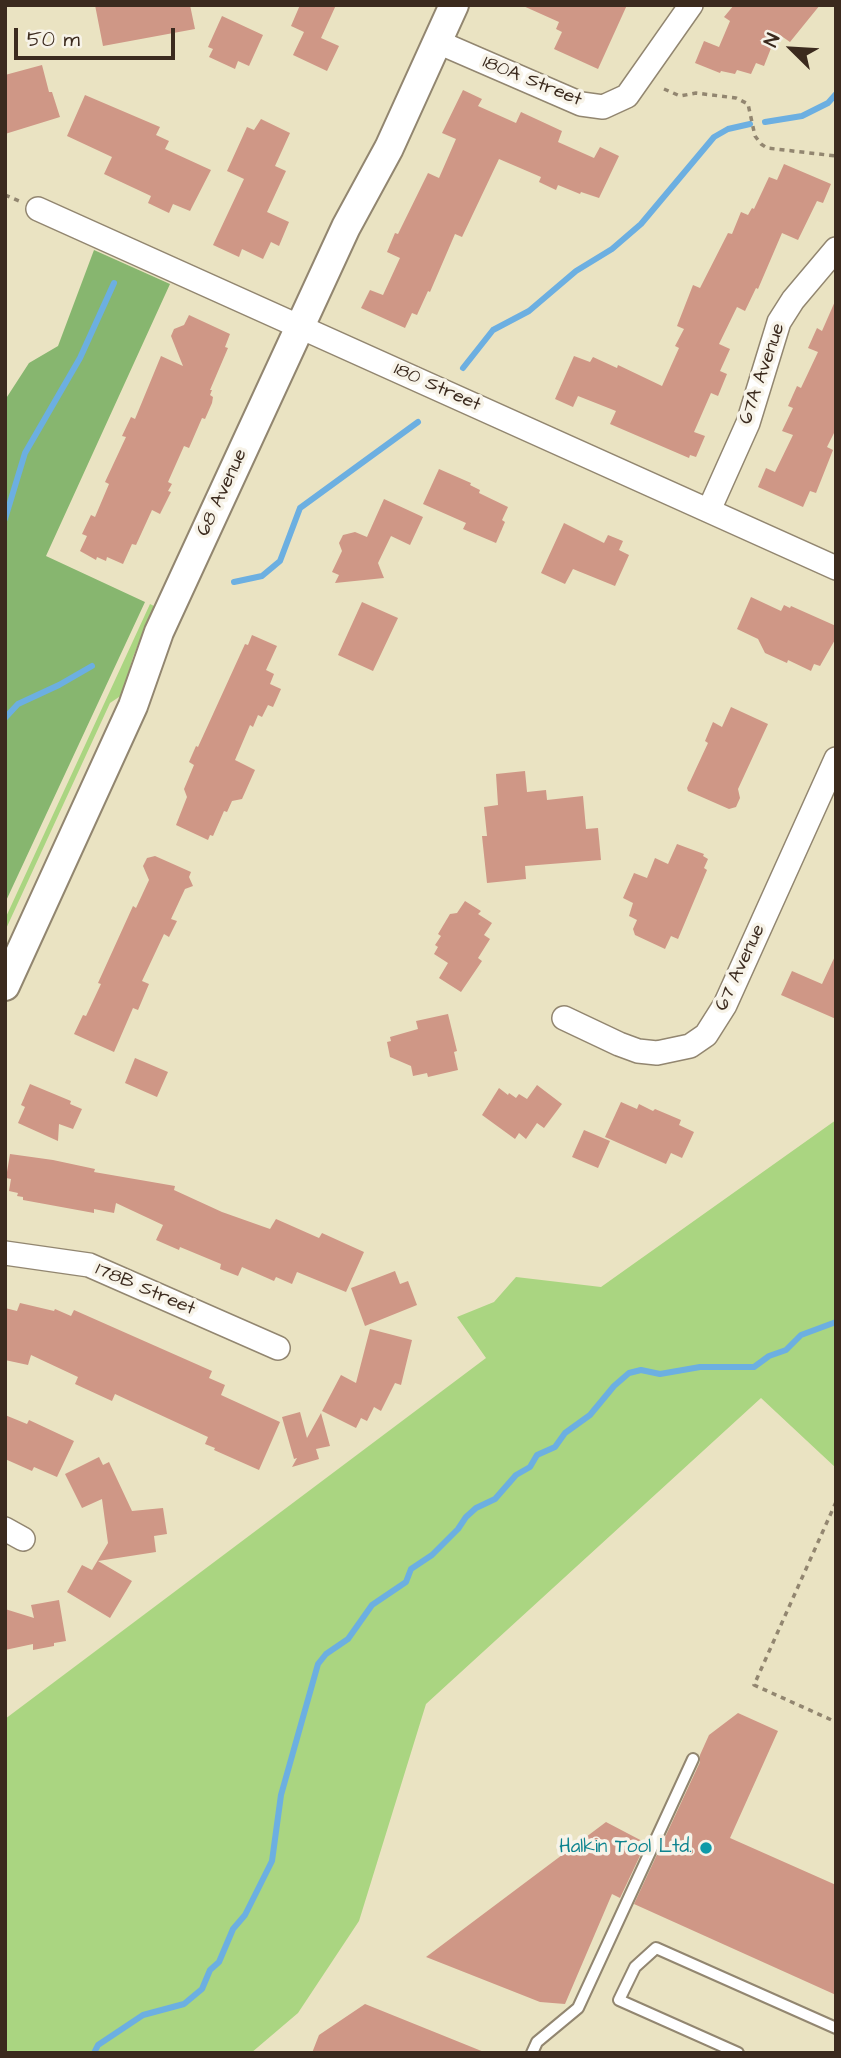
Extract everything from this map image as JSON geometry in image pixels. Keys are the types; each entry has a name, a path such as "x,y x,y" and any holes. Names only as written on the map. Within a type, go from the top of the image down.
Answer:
{"street":[{"name":"68 Avenue","path":"5,986 133,706 159,632 346,227 389,148 454,5"},
{"name":"180A Street","path":"438,42 581,104 603,107 627,96 691,5"},
{"name":"180 Street","path":"28,205 262,311 301,325 836,568"},
{"name":"67A Avenue","path":"709,510 748,423 779,322 793,300 836,249"},
{"name":"67 Avenue","path":"564,1018 638,1051 657,1053 690,1046 706,1035 725,1005 836,759"},
{"name":"178B Street","path":"5,1253 89,1265 278,1348"}],"lane":[{"path":"533,2053 537,2042 578,2008 693,1759"},
{"path":"738,2053 619,2000 635,1967 656,1948 836,2028"}],"path":[{"path":"664,89 680,96 696,93 736,98 748,104 755,136 767,148 836,156"},
{"path":"5,195 28,205"},
{"path":"836,1502 754,1685 836,1722"}],"green space":[{"path":"94,250 170,284 46,556 145,602 5,903 5,400 29,363 58,346"},
{"path":"150,604 154,606 133,657 122,695 110,703 5,931 5,919"},
{"path":"836,1120 836,1468 761,1398 426,1704 359,1921 298,2013 251,2053 5,2053 5,1719 486,1358 457,1317 494,1302 516,1277 601,1287"}],"building":[{"path":"95,5 190,5 195,29 103,46"},
{"path":"300,5 336,5 321,38 339,46 327,71 293,55 304,32 291,26"},
{"path":"521,5 627,5 598,69 554,49 562,32 556,29 559,22"},
{"path":"734,5 820,5 790,42 777,33 764,66 756,63 751,74 737,70 735,74 720,73 695,63 704,41 719,47 730,21 724,17"},
{"path":"222,16 263,35 249,66 238,61 235,69 209,57 213,49 208,47"},
{"path":"42,65 49,92 52,92 60,117 5,134 5,75"},
{"path":"463,90 482,99 478,106 516,123 521,112 562,131 558,142 594,158 600,147 619,156 599,198 558,185 556,190 539,182 541,177 499,159 462,237 455,234 430,292 428,291 417,315 412,313 405,328 361,308 370,290 383,295 400,258 387,252 395,233 398,234 428,173 439,178 456,139 442,133"},
{"path":"85,95 160,127 156,135 169,141 165,149 211,170 190,211 173,204 169,213 148,203 151,196 104,174 112,157 67,136"},
{"path":"261,119 290,133 275,166 286,171 267,212 289,222 279,246 271,242 263,259 242,249 239,257 213,245 244,179 227,171 247,127 254,130"},
{"path":"784,164 831,184 823,203 817,201 798,240 782,233 758,289 756,288 745,311 737,307 719,344 730,349 720,371 727,374 718,396 711,393 694,432 705,436 696,457 690,455 689,458 610,424 616,411 578,396 573,407 555,399 574,356 590,362 593,357 617,368 618,365 662,386 679,348 675,346 684,329 677,326 693,285 700,288 728,233 732,234 741,212 748,215 752,208 754,209 769,177 777,180"},
{"path":"836,299 836,429 827,447 833,450 816,493 810,491 803,507 758,487 766,468 775,472 793,435 782,431 793,408 788,406 797,386 801,388 818,352 808,348 817,328 822,331"},
{"path":"189,315 230,334 225,347 228,348 210,390 212,403 189,448 184,446 168,482 172,484 168,491 171,492 160,514 152,510 136,545 132,544 123,564 107,557 106,561 97,557 96,560 80,551 87,536 82,534 91,515 95,517 109,484 105,482 126,437 122,436 131,417 135,419 161,356 183,366 171,336 174,329 184,325"},
{"path":"439,469 471,483 470,485 480,490 479,493 508,507 496,543 463,529 466,523 423,504"},
{"path":"384,499 423,517 410,545 391,536 378,563 384,578 335,583 339,575 332,572 342,551 339,543 343,535 355,532 367,537"},
{"path":"564,523 604,543 608,535 623,541 619,550 629,555 615,586 573,569 565,584 541,573"},
{"path":"751,597 781,611 784,605 790,608 791,606 836,626 836,638 820,666 814,664 811,671 788,660 787,663 765,653 758,639 737,629"},
{"path":"362,602 398,618 373,671 338,655"},
{"path":"252,635 277,646 266,670 274,674 270,684 281,689 273,707 268,705 262,717 258,715 253,727 250,725 235,760 255,770 242,799 232,801 227,812 224,811 213,836 210,835 208,840 176,825 187,797 184,789 194,765 189,762 245,644 248,645"},
{"path":"731,707 768,724 738,789 740,798 736,807 729,809 688,791 687,788 708,743 705,741 713,722 722,727"},
{"path":"525,771 527,792 546,790 547,800 583,796 586,829 598,828 601,860 525,866 526,879 487,883 482,836 487,836 484,807 498,805 496,774"},
{"path":"677,844 704,854 708,859 704,868 707,870 678,939 671,936 665,949 635,935 633,929 637,920 629,916 633,903 623,898 634,873 647,878 655,858 668,864"},
{"path":"155,856 191,872 189,877 193,886 185,889 171,919 177,921 169,937 164,934 142,981 149,984 138,1010 133,1008 114,1052 74,1034 101,984 98,983 133,906 136,908 149,880 143,866 147,858"},
{"path":"465,901 481,911 478,914 492,923 484,935 490,939 478,958 482,961 461,992 439,978 448,963 434,954 438,947 435,945 441,936 438,934 450,914 457,913"},
{"path":"836,954 836,1019 781,995 792,971 822,984"},
{"path":"448,1014 457,1051 454,1052 458,1070 428,1077 427,1073 413,1076 411,1066 390,1057 387,1042 391,1041 390,1037 418,1029 416,1021"},
{"path":"135,1058 168,1072 157,1097 125,1083"},
{"path":"30,1084 71,1101 70,1104 82,1109 73,1129 59,1124 58,1141 18,1123 25,1107 21,1105"},
{"path":"537,1085 562,1104 544,1128 537,1123 526,1139 519,1133 515,1139 482,1115 499,1088 508,1095 509,1093 516,1098 519,1094 527,1099"},
{"path":"621,1102 637,1109 639,1104 681,1120 679,1125 694,1132 682,1158 671,1153 666,1164 605,1137"},
{"path":"584,1130 610,1141 598,1168 572,1157"},
{"path":"10,1154 53,1160 95,1169 94,1172 175,1186 174,1190 222,1212 270,1229 276,1219 319,1238 322,1233 364,1252 346,1292 297,1272 292,1284 276,1277 274,1281 242,1267 238,1276 220,1269 221,1264 156,1240 163,1225 116,1203 114,1213 94,1209 94,1213 23,1200 23,1197 17,1196 18,1193 9,1191 11,1179 6,1178"},
{"path":"395,1271 400,1284 408,1281 417,1305 365,1326 351,1288"},
{"path":"20,1303 54,1311 55,1309 71,1316 74,1310 212,1371 209,1378 225,1385 221,1395 280,1422 259,1470 214,1450 215,1448 205,1444 208,1437 115,1394 112,1401 75,1384 78,1377 31,1355 28,1365 5,1360 5,1308 17,1311"},
{"path":"370,1329 412,1340 401,1385 395,1383 381,1411 374,1407 367,1421 361,1418 356,1428 322,1411 341,1375 356,1383"},
{"path":"300,1412 307,1438 321,1413 330,1446 316,1449 319,1459 292,1467 297,1458 294,1459 282,1417"},
{"path":"5,1415 27,1424 29,1420 74,1441 57,1477 34,1467 32,1471 5,1459"},
{"path":"99,1457 103,1465 109,1462 132,1511 163,1508 167,1534 154,1536 156,1552 98,1561 132,1581 110,1618 67,1592 82,1565 92,1570 108,1543 102,1499 82,1508 65,1474"},
{"path":"59,1600 66,1641 33,1650 33,1644 5,1650 5,1609 34,1618 31,1605"},
{"name":"Halkin Tool Ltd.","path":"738,1713 778,1731 730,1838 836,1885 836,1995 634,1904 700,1762 700,1755 709,1735"},
{"path":"606,1822 646,1843 620,1898 612,1894 565,2004 540,2002 426,1957"},
{"path":"365,2004 484,2053 312,2053 319,2035"}],"waterway":[{"path":"765,122 802,116 828,103 836,94"},
{"path":"463,368 493,330 529,311 576,271 612,249 641,224 714,137 728,129 750,124"},
{"path":"5,519 25,453 80,358 114,283"},
{"path":"234,582 262,576 280,561 300,508 418,422"},
{"path":"5,718 18,704 92,666"},
{"path":"94,2053 98,2045 143,2015 184,2004 202,1989 210,1970 219,1962 233,1929 245,1915 272,1861 281,1795 318,1664 326,1654 348,1639 372,1605 406,1582 411,1569 432,1555 466,1517 476,1508 495,1499 516,1475 530,1467 537,1455 555,1447 565,1433 590,1415 614,1386 629,1373 641,1370 660,1374 700,1367 754,1367 769,1356 786,1350 801,1335 836,1322"}],"place":[{"name":"Halkin Tool Ltd.","path":"706,1848"}]}
